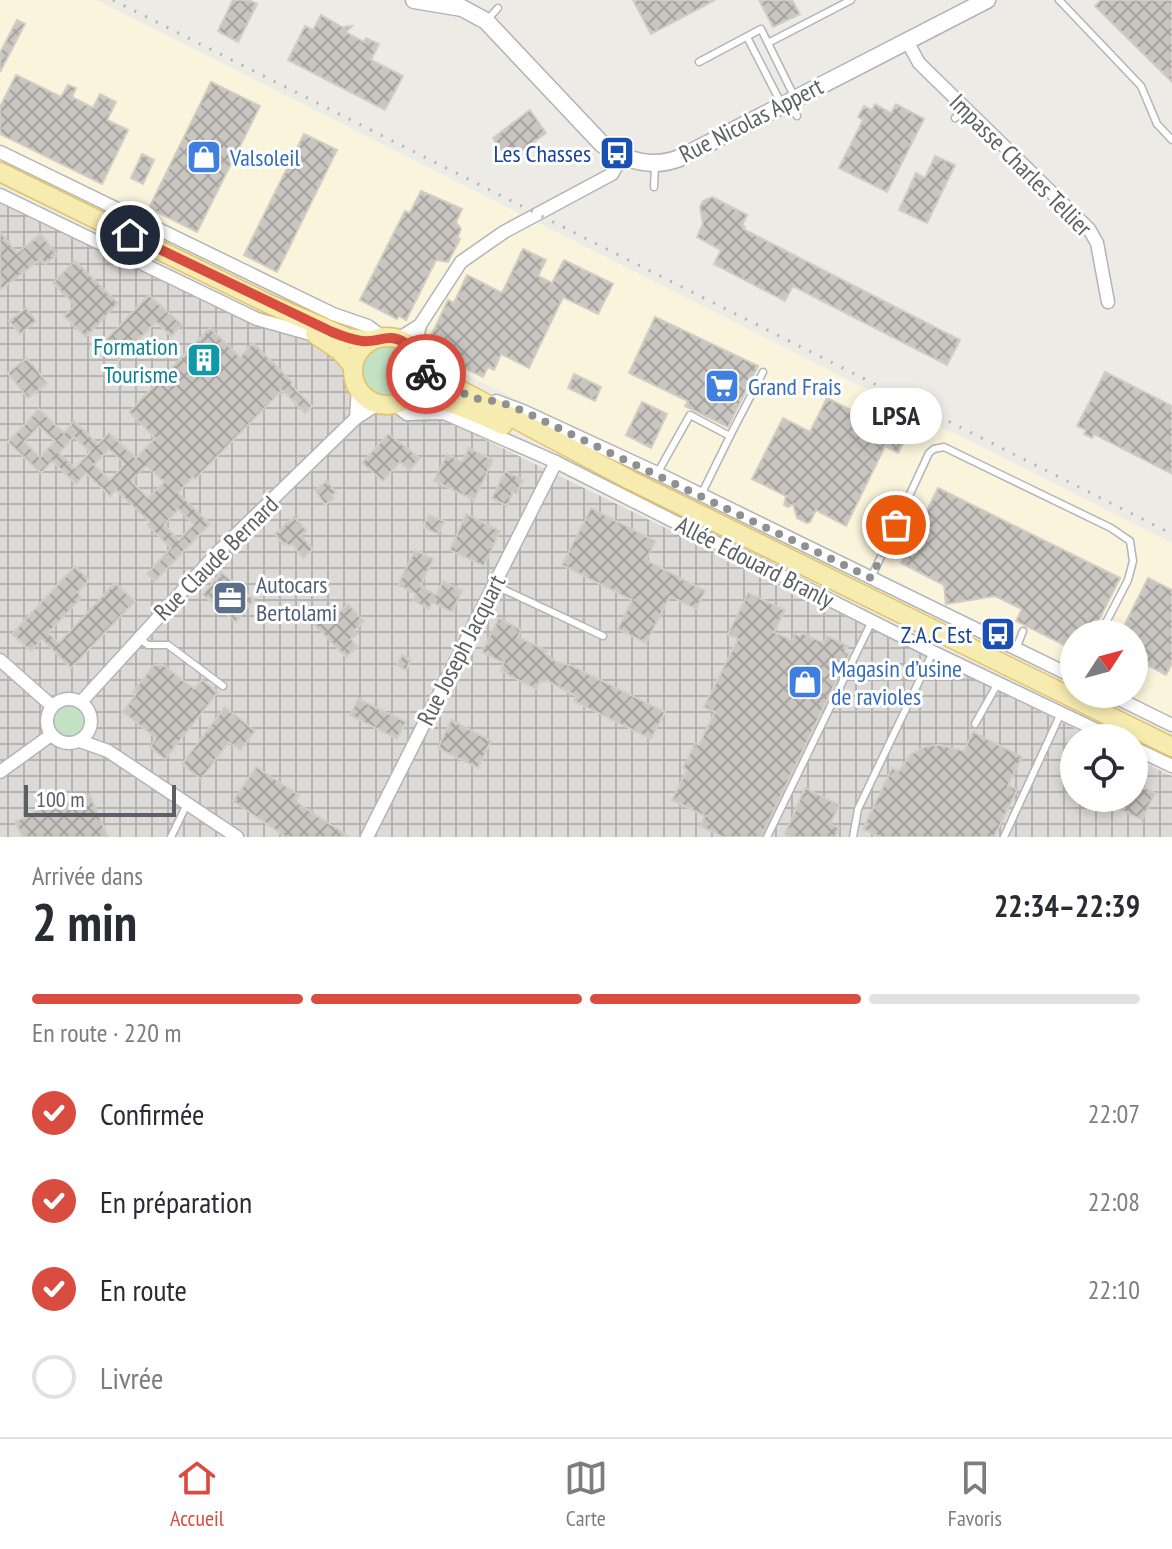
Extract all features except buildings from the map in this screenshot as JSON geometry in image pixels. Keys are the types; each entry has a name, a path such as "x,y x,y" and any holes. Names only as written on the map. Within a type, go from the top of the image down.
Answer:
{"main road":[{"path":"0,172 269,304 348,338 384,339 414,351 421,369 420,379 394,402"},
{"path":"269,304 340,351 353,366 358,388 370,401 394,402 429,396 516,413 630,480"},
{"path":"353,366 359,352 384,339"},
{"path":"421,369 468,403 1172,747"}],"street":[{"path":"414,351 420,325 461,262 504,232 612,174 621,158 602,144 486,21 462,8 425,0"},
{"name":"Rue Nicolas Appert","path":"621,158 655,162 682,157 791,105 987,0"},
{"name":"Impasse Charles Tellier","path":"907,41 919,63 961,114 1089,229 1097,243 1108,302"},
{"path":"0,152 333,314 368,326 384,339 420,325"},
{"path":"0,195 257,319 312,332"},
{"path":"356,418 358,388"},
{"name":"Rue Claude Bernard","path":"81,702 137,637 218,552 356,418 394,402"},
{"name":"Allée Edouard Branly","path":"394,402 407,414 444,413 556,462 933,652 1084,724"},
{"path":"516,413 657,473 1060,670"},
{"name":"Rue Joseph Jacquart","path":"367,837 556,462"},
{"path":"0,660 52,706"},
{"path":"80,741 90,728 91,716 81,702 65,699 52,706 46,720 51,735 68,744 80,741 108,751 237,837"},
{"path":"1137,708 1172,725"},
{"path":"90,728 108,751"},
{"path":"0,772 51,735"},
{"path":"1148,755 1172,766"}],"lane":[{"path":"768,43 851,0"},
{"path":"1059,0 1141,86 1157,124 1172,140"},
{"path":"486,21 498,8"},
{"path":"699,62 761,29 791,105"},
{"path":"747,37 791,105"},
{"path":"654,187 655,162"},
{"path":"701,495 763,372"},
{"path":"657,473 690,415 730,436"},
{"path":"871,578 929,453 944,447 1111,528 1130,541 1133,561 1128,580 1107,620"},
{"path":"494,585 603,636"},
{"path":"767,837 872,621"},
{"path":"1016,649 1023,631"},
{"path":"137,637 148,645 168,645 223,686"},
{"path":"853,837 858,809 933,652"},
{"path":"975,724 998,683"},
{"path":"1004,837 1061,713"},
{"path":"171,837 187,804"}],"shaded area":[{"path":"0,0 97,0 1172,543 1172,721 1145,708 1148,708 1148,620 1060,620 1060,666 426,355 423,350 424,331 406,325 393,328 382,326 330,308 0,148"},
{"path":"0,200 254,325 311,339 339,358 347,385 356,398 374,410 410,416 433,414 1065,724 1060,724 1060,812 1148,812 1148,765 1172,776 1172,837 0,837"}],"green space":[{"path":"387,345 405,353 413,371 405,389 387,397 369,389 361,371 369,353"},
{"path":"68,706 79,711 84,722 79,733 68,738 57,733 52,722 57,711"}],"railway":[{"path":"113,0 1172,534"}],"way so far":[{"path":"426,374 473,398 500,402 523,411 871,578 896,525"}],"place":[{"name":"Les Chasses","path":"617,153"},
{"name":"Valsoleil","path":"204,157"},
{"name":"Formation Tourisme","path":"204,360"},
{"name":"Grand Frais","path":"722,386"},
{"name":"LPSA","path":"896,525"},
{"name":"Autocars Bertolami","path":"230,598"},
{"name":"Z.A.C Est","path":"998,634"},
{"name":"Magasin d’usine de ravioles","path":"805,682"}],"route":[{"path":"130,235 332,332 360,341 383,337 398,339 414,351 426,374"}]}
